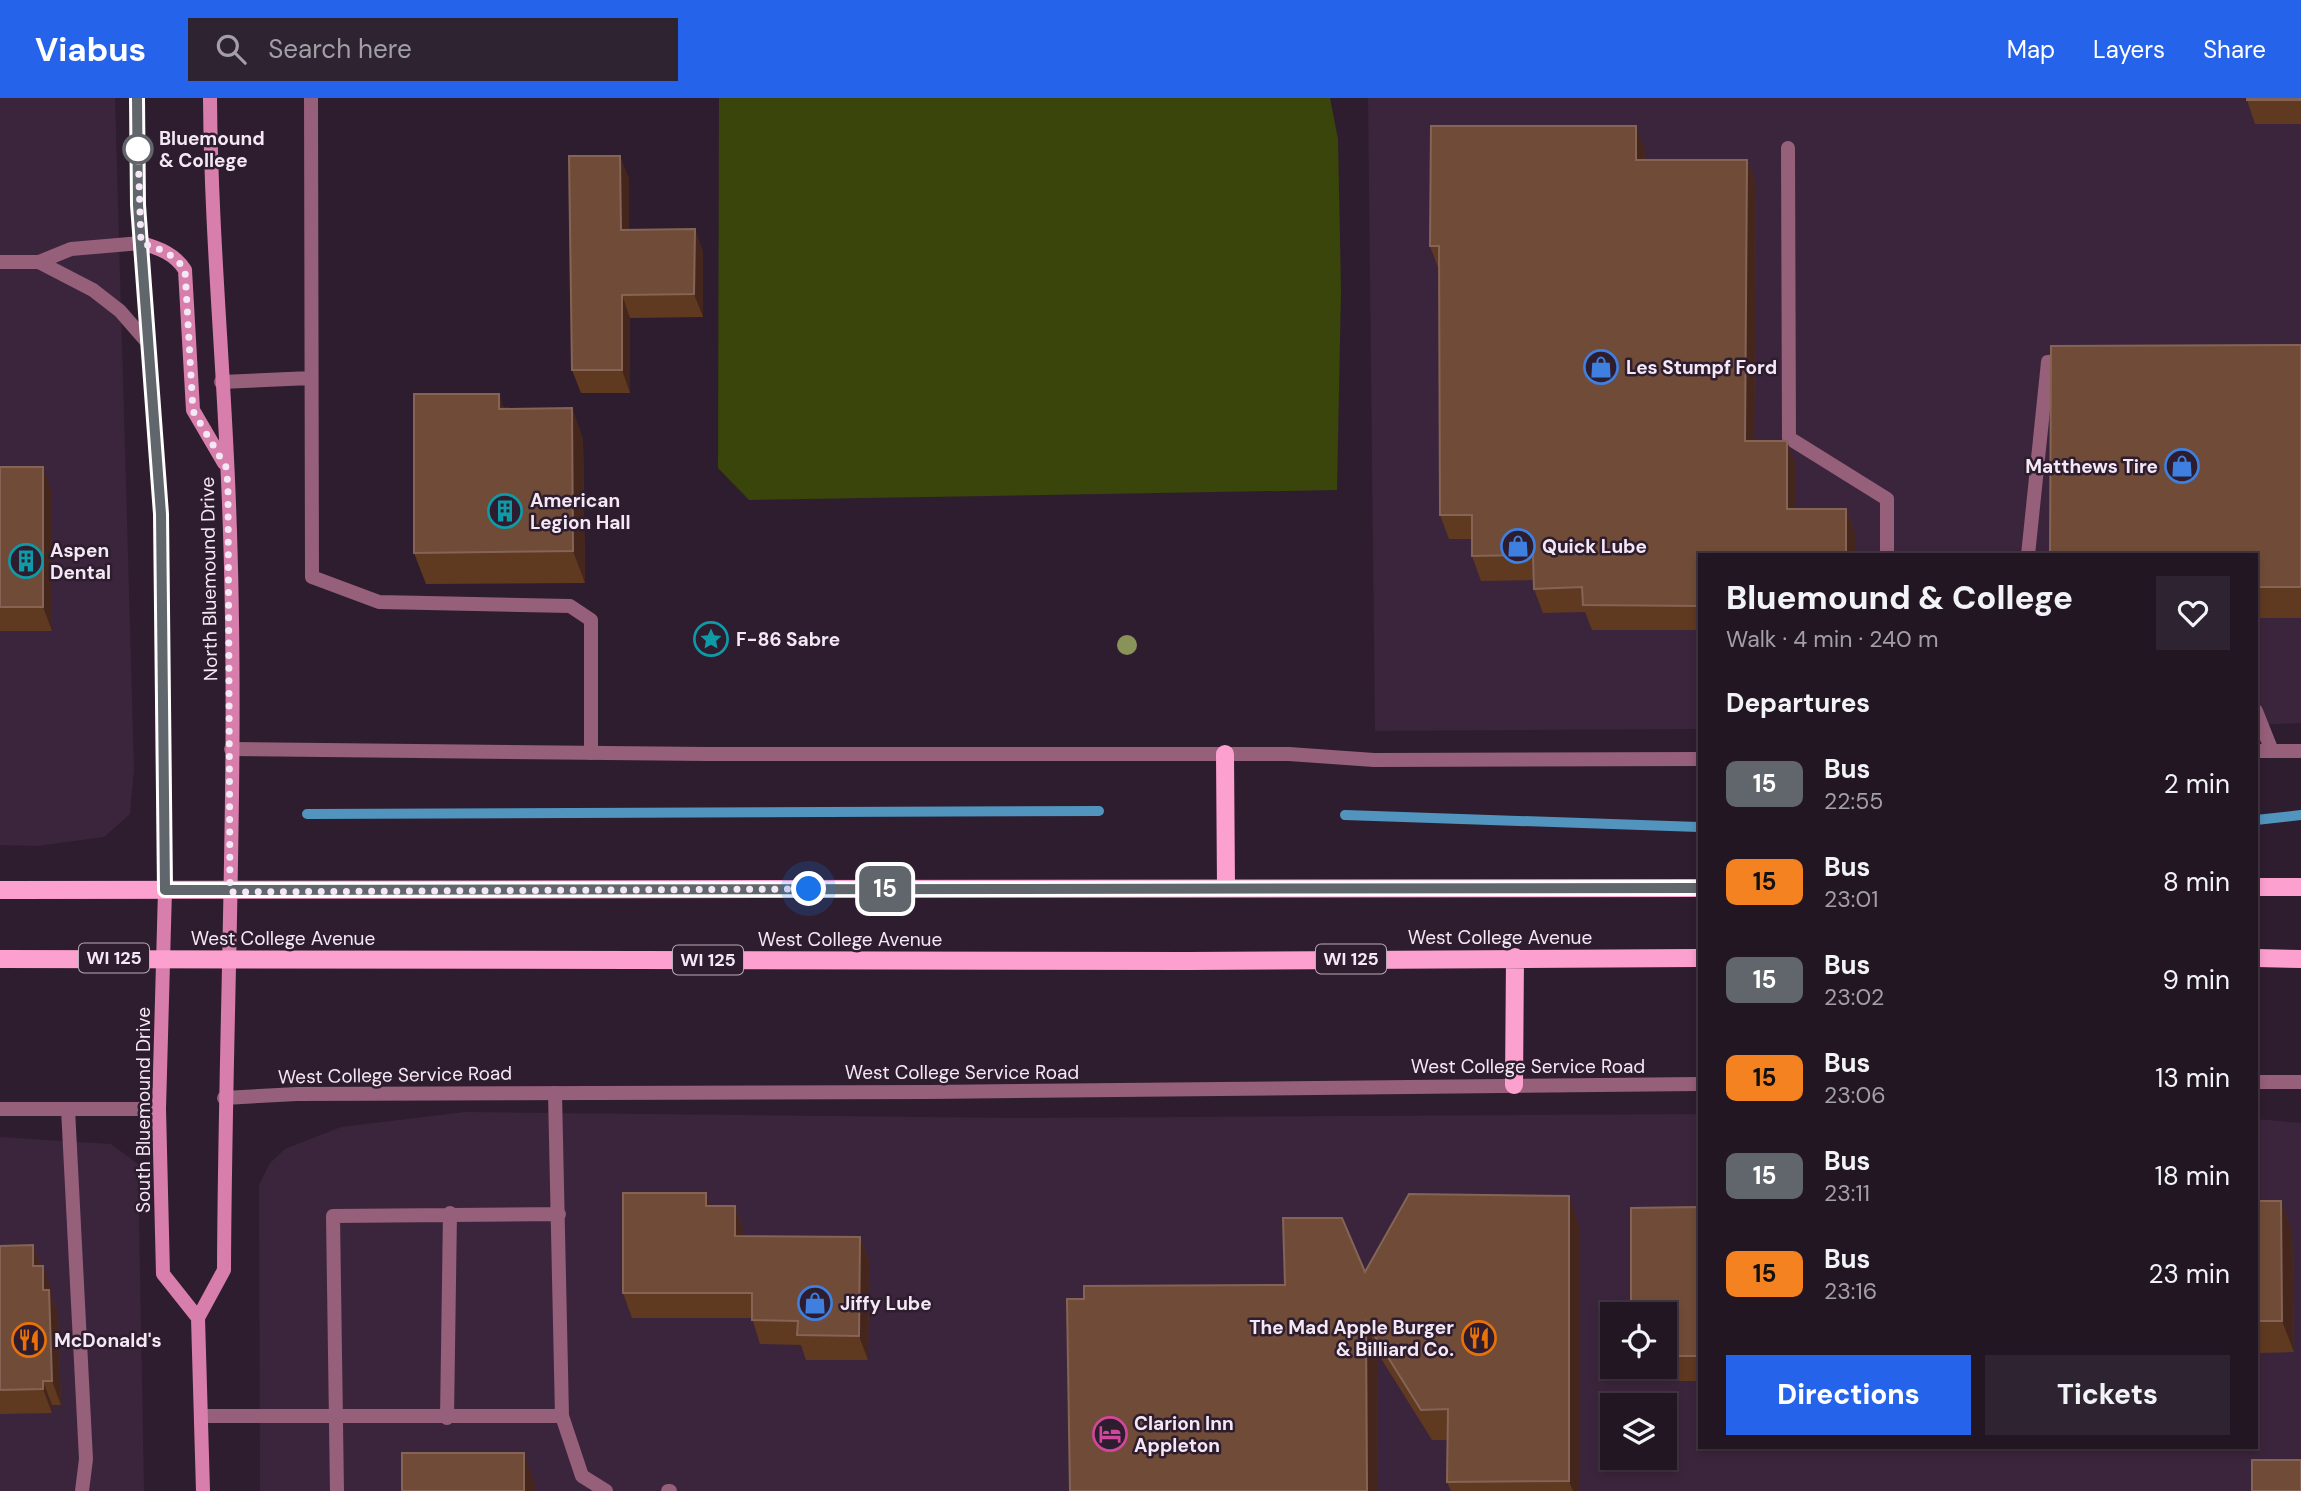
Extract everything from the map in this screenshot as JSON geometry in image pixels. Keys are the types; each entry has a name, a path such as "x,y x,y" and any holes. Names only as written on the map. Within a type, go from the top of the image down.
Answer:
{"main road":[{"path":"137,98 141,243 161,514 165,890"},
{"name":"North Bluemound Drive","path":"210,98 211,204 226,467 231,748 230,892"},
{"path":"141,243 166,252 178,260 185,270 193,411 226,467"},
{"path":"1225,754 1226,887"},
{"path":"0,890 230,892 1226,887 1698,888"},
{"path":"2258,887 2301,887"},
{"name":"South Bluemound Drive","path":"165,890 159,1109 163,1274 198,1318"},
{"path":"202,1491 198,1318 224,1270 224,1098 230,892"},
{"path":"1514,1085 1516,957"},
{"name":"West College Avenue","path":"0,959 1188,961 1698,958"},
{"path":"2258,958 2301,959"}],"street":[{"path":"311,98 312,577 379,602 570,606 591,620 591,754"},
{"path":"1788,148 1789,438 1887,499 1887,553"},
{"path":"0,262 39,262 71,250 141,243"},
{"path":"39,262 93,290 120,311 147,342"},
{"path":"2028,553 2048,362 2081,358"},
{"path":"221,382 311,378"},
{"path":"2258,716 2272,751"},
{"path":"231,748 591,754 1225,754 1374,760 1698,759"},
{"path":"2258,751 2301,751"},
{"path":"2258,1082 2301,1082"},
{"name":"West College Service Road","path":"224,1098 297,1094 1698,1084"},
{"path":"555,1093 562,1416 582,1476 607,1491"},
{"path":"0,1109 159,1109"},
{"path":"68,1110 86,1459 82,1491"},
{"path":"447,1418 450,1213"},
{"path":"337,1491 333,1216 559,1214"},
{"path":"201,1416 562,1416"}],"shaded area":[{"path":"0,98 115,98 134,768 130,814 104,837 37,846 0,845"},
{"path":"1368,98 2301,98 2301,723 2258,725 2258,553 1698,553 1698,729 1375,731"},
{"path":"465,1112 1014,1118 1698,1114 1698,1449 2258,1449 2258,1119 2301,1123 2301,1491 260,1491 259,1185 270,1163 285,1149 341,1127"},
{"path":"0,1137 111,1144 138,1164 144,1491 0,1491"}],"green space":[{"path":"719,98 1330,98 1338,139 1341,290 1337,490 749,500 718,468"}],"building":[{"path":"2301,98 2301,100 2247,100"},
{"name":"Les Stumpf Ford","path":"1431,126 1636,126 1636,160 1747,160 1745,441 1787,441 1787,509 1846,509 1846,553 1698,553 1698,606 1583,605 1582,587 1534,589 1533,555 1472,556 1472,515 1440,515 1439,246 1430,246"},
{"path":"569,156 620,156 621,230 695,229 694,294 622,295 622,370 572,370"},
{"name":"Matthews Tire","path":"2301,345 2301,587 2258,587 2258,553 2050,553 2051,346"},
{"name":"American Legion Hall","path":"414,394 499,394 499,409 572,408 573,551 414,553"},
{"name":"Aspen Dental","path":"0,467 43,467 43,607 0,607"},
{"path":"623,1193 706,1193 706,1206 735,1206 735,1236 860,1237 859,1336 797,1335 798,1321 752,1320 752,1293 623,1293"},
{"path":"1409,1194 1569,1196 1569,1481 1447,1482 1448,1409 1421,1410 1366,1322 1367,1491 1070,1491 1067,1299 1084,1299 1084,1286 1285,1285 1283,1218 1342,1218 1365,1272"},
{"path":"2258,1201 2281,1201 2282,1321 2258,1321"},
{"path":"1698,1207 1698,1356 1677,1356 1677,1302 1631,1302 1631,1208"},
{"name":"McDonald's","path":"33,1245 33,1266 43,1266 43,1290 49,1290 52,1381 43,1381 43,1389 0,1390 0,1246"},
{"path":"402,1453 524,1453 524,1491 402,1491"},
{"path":"2252,1460 2301,1460 2301,1491 2252,1491"}],"waterway":[{"path":"307,814 1099,811"},
{"path":"1345,815 1698,827"},
{"path":"2258,820 2301,815"}],"bus line":[{"name":"15","path":"137,98 138,205 161,514 165,890 1698,888"}],"place":[{"name":"Bluemound & College","path":"138,149"},
{"name":"Les Stumpf Ford","path":"1601,367"},
{"name":"Matthews Tire","path":"2182,466"},
{"name":"American Legion Hall","path":"505,511"},
{"name":"Quick Lube","path":"1518,546"},
{"name":"Aspen Dental","path":"26,561"},
{"name":"F-86 Sabre","path":"711,639"},
{"name":"Jiffy Lube","path":"815,1303"},
{"name":"The Mad Apple Burger & Billiard Co.","path":"1479,1338"},
{"name":"McDonald's","path":"29,1340"},
{"name":"Clarion Inn Appleton","path":"1110,1434"}],"route":[{"path":"138,149 141,243 166,252 178,260 185,270 193,411 226,467 229,503 230,892 809,889"}]}
